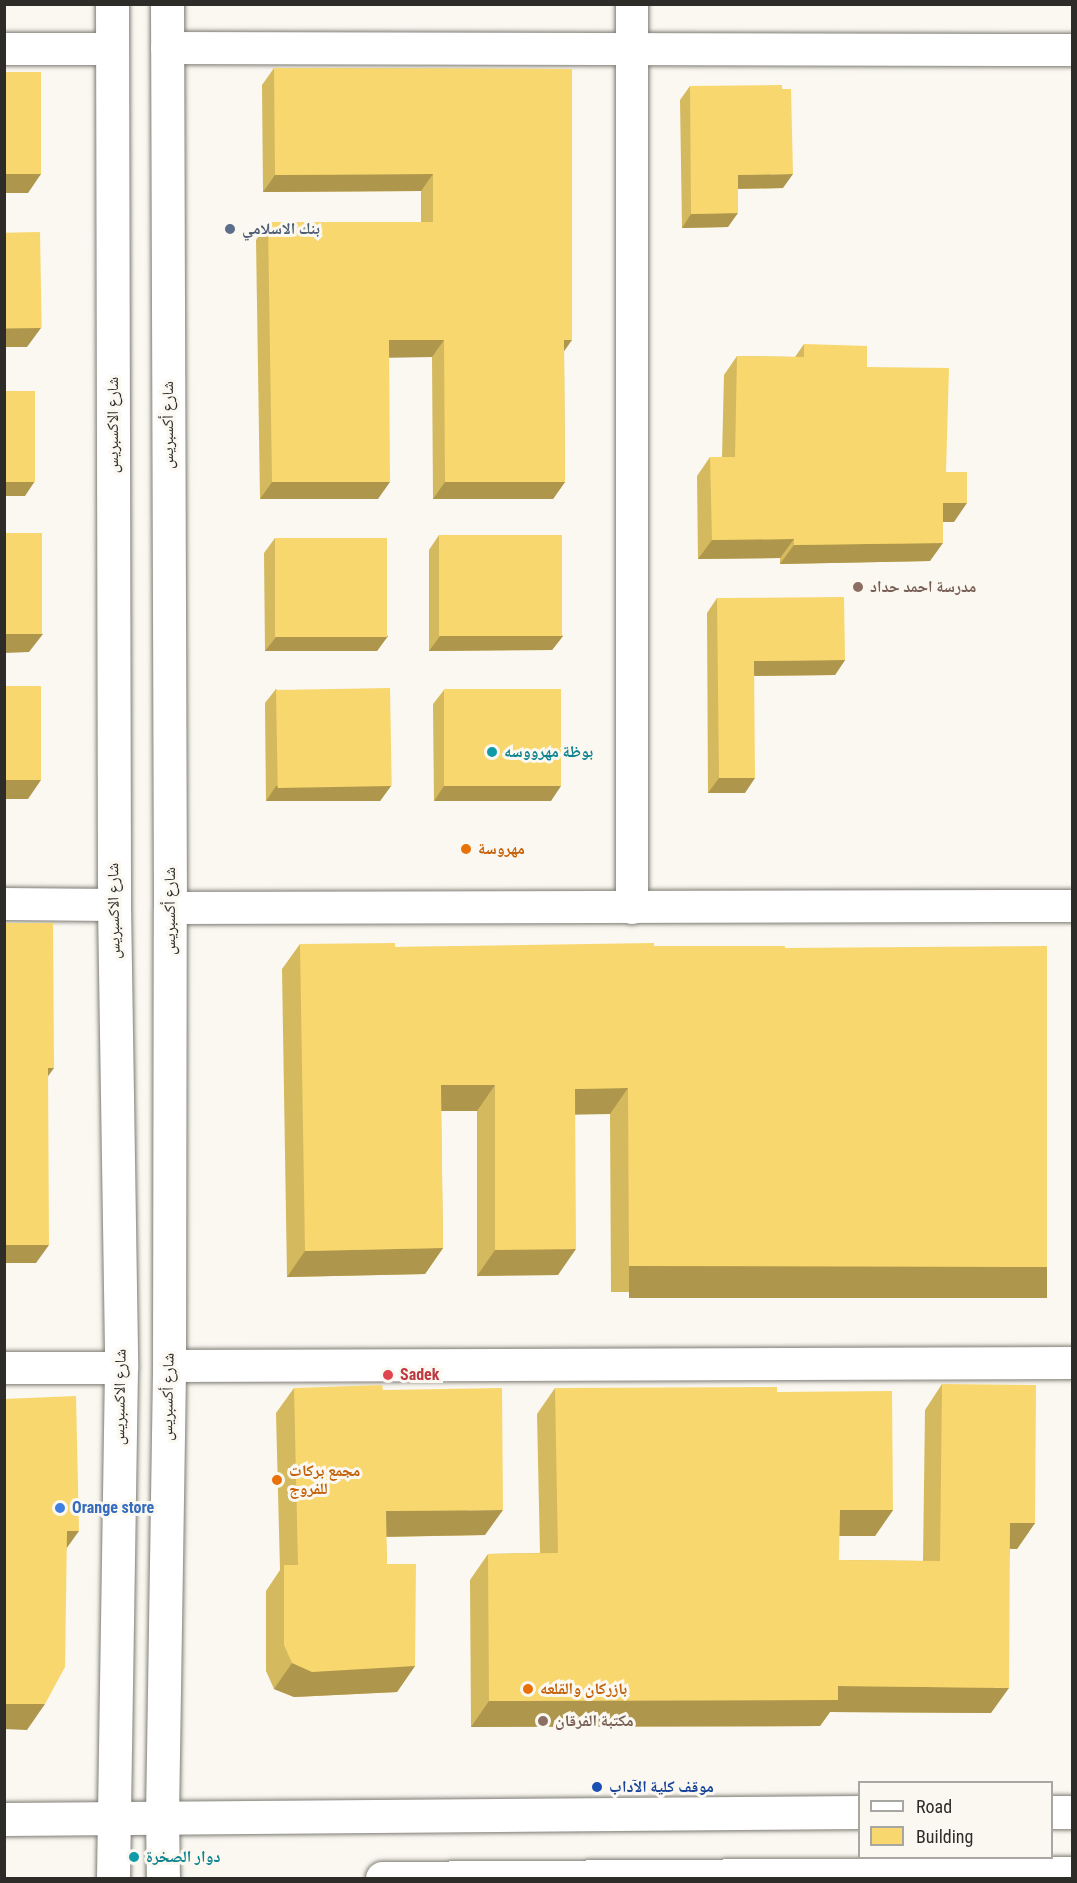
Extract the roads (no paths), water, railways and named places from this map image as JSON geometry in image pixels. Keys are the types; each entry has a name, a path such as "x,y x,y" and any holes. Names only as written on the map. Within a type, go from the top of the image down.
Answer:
{"street":[{"name":"شارع الاكسبريس","path":"112,4 114,905 121,1368 113,1878"},
{"name":"شارع أكسبريس","path":"163,1878 169,1366 170,908 167,4"},
{"path":"632,4 632,908"},
{"path":"167,48 1072,50"},
{"path":"4,49 112,49"},
{"path":"4,904 114,905"},
{"path":"170,908 1072,906"},
{"path":"169,1366 1072,1363"},
{"path":"4,1368 121,1368"},
{"path":"4,1819 858,1812"},
{"path":"1053,1812 1072,1812"},
{"path":"382,1878 1072,1873"}],"place":[{"name":"بنك الاسلامي","path":"230,229"},
{"name":"مدرسة احمد حداد","path":"858,587"},
{"name":"بوظة مهرووسه","path":"492,752"},
{"name":"مهروسة","path":"466,849"},
{"name":"Sadek","path":"388,1375"},
{"name":"مجمع بركات للفروج","path":"277,1480"},
{"name":"Orange store","path":"60,1508"},
{"name":"بازركان والقلعه","path":"528,1689"},
{"name":"مكتبة الفرقان","path":"543,1721"},
{"name":"موقف كلية الآداب","path":"597,1787"},
{"name":"دوار الصخرة","path":"134,1857"}]}
